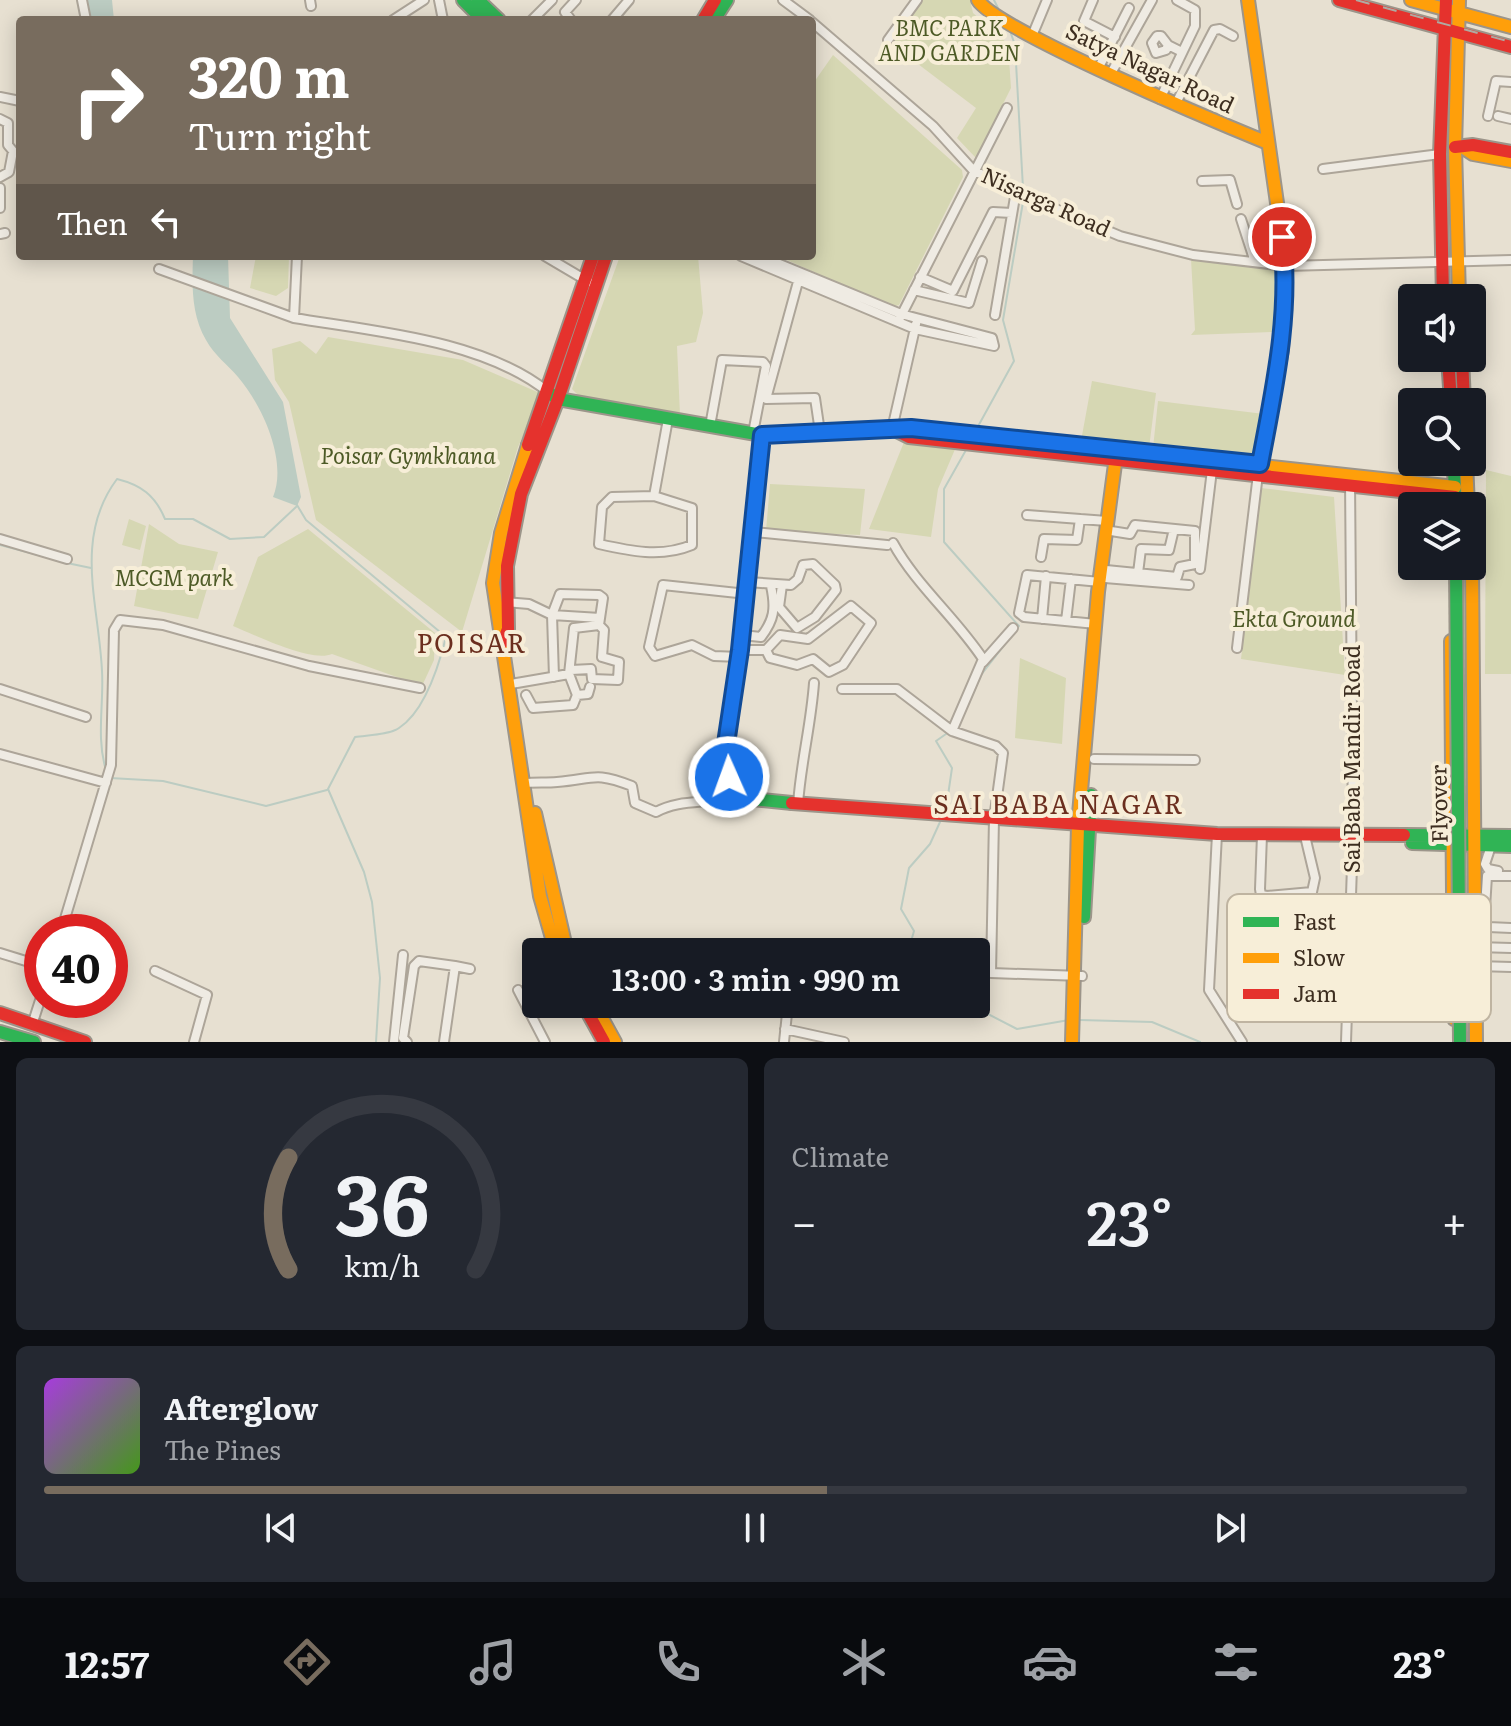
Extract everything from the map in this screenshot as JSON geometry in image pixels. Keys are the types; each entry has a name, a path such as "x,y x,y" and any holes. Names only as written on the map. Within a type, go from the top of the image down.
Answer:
{"main road":[{"path":"463,0 479,16"},
{"path":"478,0 495,16"},
{"name":"Satya Nagar Road","path":"978,0 979,4 1032,36 1104,72 1160,99 1268,143"},
{"name":"Satya Nagar Road","path":"1248,0 1286,266 1282,350 1259,469"},
{"path":"1339,0 1511,47"},
{"path":"1411,0 1445,6 1458,15 1511,27"},
{"path":"1458,284 1459,0"},
{"path":"1442,284 1440,154 1445,6"},
{"path":"1443,47 1458,49"},
{"path":"1460,148 1473,145 1511,152"},
{"path":"1460,148 1473,154 1511,161"},
{"path":"591,283 593,260"},
{"path":"552,938 540,896 524,797 526,788 511,684 494,607 522,455 553,396 591,283 604,260"},
{"path":"553,396 757,434 892,429 1259,469 1422,492"},
{"path":"757,434 754,532 724,757 733,797 1262,839 1358,837 1370,841 1451,841 1511,846"},
{"path":"1119,455 1212,470 1259,469"},
{"path":"1072,1042 1076,1020 1083,826 1096,624 1101,569 1119,455"},
{"path":"502,561 508,629 503,642"},
{"path":"1083,826 1094,759 1101,569"},
{"path":"1453,580 1453,894"},
{"name":"Flyover","path":"1453,580 1456,894"},
{"name":"Flyover","path":"1465,580 1467,894"},
{"path":"1473,580 1482,843 1480,894"},
{"path":"526,788 532,796 546,873 563,938"},
{"path":"1482,843 1511,836"},
{"path":"0,1013 85,1042"},
{"path":"591,1018 604,1042"},
{"path":"602,1018 615,1042"},
{"path":"1076,1020 1079,1042"},
{"path":"1456,1022 1457,1042"},
{"name":"Flyover","path":"1457,1022 1457,1042"},
{"name":"Flyover","path":"1468,1022 1468,1042"},
{"path":"1476,1022 1476,1042"},
{"path":"0,1032 34,1042"}],"street":[{"path":"399,16 424,0"},
{"path":"536,16 552,0"},
{"path":"568,16 565,12 576,0"},
{"path":"615,16 629,0"},
{"name":"Nisarga Road","path":"783,0 804,16"},
{"path":"888,40 917,0"},
{"path":"1032,36 1047,0"},
{"path":"1093,0 1084,21 1115,37"},
{"path":"1104,72 1152,0"},
{"path":"1160,99 1197,17 1195,10 1177,0"},
{"path":"1104,72 1115,37 1129,8"},
{"name":"Nisarga Road","path":"816,25 933,126 973,170 1120,236 1193,255 1286,266 1511,260"},
{"path":"1136,28 1154,38 1161,36 1168,45 1182,52"},
{"path":"1175,105 1214,30 1220,29 1233,36"},
{"path":"1154,38 1152,48 1156,53 1168,45"},
{"path":"1488,116 1496,81 1511,82"},
{"path":"900,318 1007,108"},
{"path":"1498,116 1511,119"},
{"path":"0,119 9,125 8,145 13,151 9,172 0,177"},
{"path":"1323,169 1440,154"},
{"path":"1202,181 1230,180 1237,204"},
{"path":"0,188 0,208"},
{"path":"995,315 1016,191"},
{"path":"920,277 953,291 993,212 1012,213"},
{"path":"1241,219 1255,262"},
{"path":"294,318 297,260"},
{"path":"552,260 591,283"},
{"path":"763,260 799,278 900,318 915,329 994,346 992,338 918,318 900,318"},
{"path":"914,290 969,303 982,261"},
{"path":"159,269 294,318 471,352 536,383 553,396"},
{"path":"799,278 766,399 815,398 820,432"},
{"path":"892,429 918,318"},
{"path":"710,426 722,360 763,362 766,366 757,434"},
{"path":"654,496 668,419"},
{"path":"1237,648 1259,469"},
{"path":"1200,569 1212,470"},
{"name":"Sai Baba Mandir Road","path":"1350,481 1358,837 1355,894"},
{"path":"654,496 692,508 692,545 679,551 647,554 599,544 602,507 612,497 654,496"},
{"path":"1027,515 1080,519 1130,534 1135,525 1198,533 1195,564 1180,567 1177,577 1101,569 1071,579 1030,574 1023,578 1019,613 1042,619 1096,624"},
{"path":"1041,557 1044,539 1077,540 1080,519"},
{"path":"1138,573 1141,549 1169,550 1174,529"},
{"path":"754,532 890,544 903,563 919,576 983,662"},
{"path":"0,539 67,559"},
{"path":"771,586 774,608 770,629 761,637 714,656 692,645 655,656 649,647 663,585 748,588 782,585 795,583 803,565 813,564 835,585 836,590 815,617 797,628 779,607 782,585"},
{"path":"1101,569 1189,585"},
{"path":"1042,619 1046,576"},
{"path":"1066,621 1071,579"},
{"path":"511,684 554,677 591,669 592,679 618,680 619,662 602,657 604,630 600,621 603,598 599,595 560,594 552,615 554,677"},
{"path":"506,602 529,604 552,615 600,621"},
{"path":"741,647 763,650 770,658 797,665 809,658 829,672 837,670 871,623 851,606 808,639 780,635 763,650"},
{"path":"66,914 111,765 114,630 120,620 163,625 309,666 420,688"},
{"path":"526,695 530,707 573,705 577,695 570,672 574,628 600,621"},
{"path":"952,731 961,705 983,662 1013,628"},
{"path":"798,804 802,751 810,737 814,683"},
{"path":"577,695 590,693 590,687"},
{"path":"0,689 86,717"},
{"path":"842,689 897,689 952,731 1001,748 994,819 991,973 1078,977"},
{"path":"549,697 549,708"},
{"path":"0,767 2,755 106,783"},
{"path":"1094,759 1195,760"},
{"path":"526,788 586,775 607,776 632,786 635,803 656,812 670,804 713,802 733,797"},
{"path":"1217,834 1209,990 1227,1018"},
{"path":"1261,894 1262,839"},
{"path":"1295,894 1312,892 1315,878 1306,840"},
{"path":"1482,843 1488,869 1511,874"},
{"path":"1486,894 1487,876 1511,874"},
{"path":"1491,927 1511,928"},
{"path":"1491,947 1511,948"},
{"path":"0,953 24,960"},
{"path":"394,1042 403,955"},
{"path":"407,1042 403,1038 414,966 419,961 470,969"},
{"path":"444,1042 455,966"},
{"path":"1491,966 1511,967"},
{"path":"155,971 207,995 194,1042"},
{"path":"518,990 545,1042"},
{"path":"33,1022 34,1018"},
{"path":"784,1042 786,1018"},
{"path":"1229,1022 1242,1042"},
{"name":"Sai Baba Mandir Road","path":"1346,1042 1347,1022"},
{"path":"785,1029 841,1042"}],"green space":[{"name":"BMC PARK AND GARDEN","path":"920,0 970,0 973,13 1008,44 1011,88 976,158 957,138 976,108 889,42"},
{"path":"833,55 962,170 963,177 899,305 892,307 787,260 816,260 816,79"},
{"path":"1191,259 1272,267 1281,279 1272,332 1191,335 1195,330"},
{"path":"255,260 289,260 288,288 276,296 250,288"},
{"path":"619,260 698,260 703,313 696,342 677,346 680,415 578,395 572,389"},
{"name":"Poisar Gymkhana","path":"328,337 463,360 542,394 518,447 462,632 316,520 289,402 275,380 272,349 300,341 316,354"},
{"path":"1092,381 1156,393 1149,448 1081,441"},
{"path":"1158,401 1264,414 1257,460 1153,448"},
{"path":"904,442 956,447 938,489 931,537 869,529"},
{"path":"1486,470 1511,476 1511,674 1485,674"},
{"path":"770,484 865,489 860,535 766,531"},
{"name":"Ekta Ground","path":"1261,488 1334,497 1345,675 1241,659"},
{"path":"129,519 146,526 140,550 122,545"},
{"name":"MCGM park","path":"149,524 179,544 218,552 198,619 134,606"},
{"path":"308,529 435,633 434,660 422,686 332,654 311,655 297,651 233,626 258,557"},
{"path":"1020,658 1066,678 1062,744 1015,738"}],"shaded area":[{"path":"86,0 112,0 114,16 91,16"},
{"path":"193,260 228,260 230,318 283,402 301,497 297,506 273,497 277,467 270,434 256,402 213,351 201,330 192,278"}],"waterway":[{"path":"994,0 998,8"},
{"path":"1009,28 1015,45 1023,188"},
{"path":"976,430 1014,361 1003,320 1023,202"},
{"path":"966,450 944,489 944,542 1019,626 981,675 971,698"},
{"path":"106,770 101,746 102,671 92,548 104,501 117,479 146,492 157,503 165,519 193,519 230,539 264,537 296,507"},
{"path":"297,505 306,520 446,637 435,674 416,711 395,730 355,737 328,789 364,872 372,902 380,978 376,1042"},
{"path":"0,545 61,561"},
{"path":"67,563 91,568"},
{"path":"946,734 936,741 952,768 946,809"},
{"path":"110,778 163,781 266,806 327,790"},
{"path":"912,938 914,931 901,909 909,868 930,844 940,822"},
{"path":"990,1015 1017,1029 1069,1020"},
{"path":"1080,1020 1152,1022 1200,1042"}],"railway":[{"path":"1356,0 1511,42"}],"traffic: fast":[{"path":"463,0 479,16"},
{"path":"478,0 495,16"},
{"path":"717,16 727,0"},
{"path":"548,392 558,399 762,435 740,657 724,757 733,797 792,803"},
{"path":"762,435 911,428 1109,449"},
{"path":"1454,476 1455,492"},
{"path":"1456,580 1459,894"},
{"path":"1084,917 1091,795"},
{"path":"1404,835 1511,836"},
{"path":"1412,843 1511,846"},
{"path":"1460,1022 1460,1042"},
{"path":"0,1032 34,1042"}],"traffic: slow":[{"path":"978,0 993,14 1065,53 1268,143"},
{"path":"1248,0 1286,266 1282,350 1258,471"},
{"path":"1411,0 1511,27"},
{"path":"1459,0 1455,147 1459,284"},
{"path":"1464,148 1473,154 1511,161"},
{"path":"528,445 501,533 493,583 540,896 552,938"},
{"path":"1109,449 1455,487"},
{"path":"1072,1042 1078,826 1098,592 1117,449"},
{"path":"1467,476 1467,492"},
{"path":"1472,580 1475,894"},
{"path":"1451,641 1453,894"},
{"path":"535,813 564,938"},
{"path":"602,1018 615,1042"},
{"path":"1476,1022 1476,1042"}],"traffic: jam":[{"path":"705,16 715,0"},
{"path":"1339,0 1511,47"},
{"path":"1443,284 1440,154 1446,0"},
{"path":"1455,147 1473,145 1511,152"},
{"path":"528,445 592,260"},
{"path":"503,642 508,629 507,566 521,494 558,399 605,260"},
{"path":"1449,372 1450,388"},
{"path":"1463,372 1463,388"},
{"path":"895,430 909,437 1410,492"},
{"path":"792,803 1217,834 1404,835"},
{"path":"0,1013 85,1042"},
{"path":"591,1018 604,1042"}],"district":[{"name":"POISAR","path":"472,644"},
{"name":"SAI BABA NAGAR","path":"1059,805"}],"route":[{"path":"729,777 724,757 740,650 762,435 911,428 1260,464 1282,350 1286,266 1282,237"}]}
